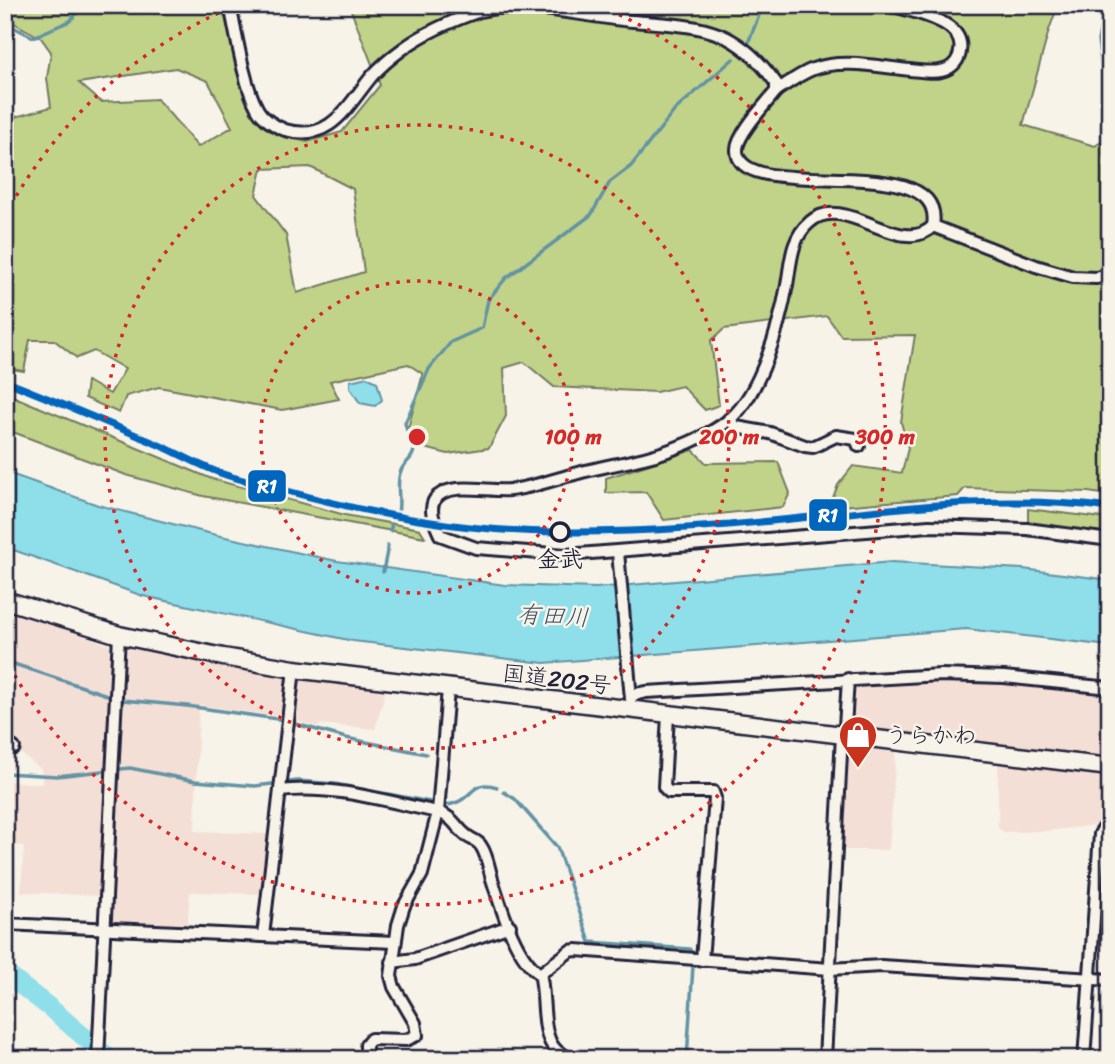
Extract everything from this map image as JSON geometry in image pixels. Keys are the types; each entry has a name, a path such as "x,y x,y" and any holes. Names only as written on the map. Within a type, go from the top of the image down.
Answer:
{"highway":[{"name":"国道202号","path":"5,600 119,635 295,669 448,689 630,703 668,715 1110,766"}],"street":[{"path":"230,5 257,109 264,118 282,129 301,133 329,127 351,105 374,74 404,48 427,33 483,10 513,6 545,7 625,21 702,27 724,35 740,45 769,74 776,83 776,91"},
{"path":"891,5 940,22 955,31 960,42 960,54 955,63 947,69 929,72 834,65 815,68 776,91 738,145 737,152 746,167 754,172 810,179 872,180 917,190 927,198 934,209 933,226 927,233 904,236 855,218 830,214 811,220 795,239 780,320 756,381 747,400 729,419 677,447 645,458 513,490 486,491 464,488 439,495 433,502 435,525 440,535 476,548 566,555 929,526 1027,529 1110,540"},
{"path":"933,226 1036,266 1073,277 1096,278 1110,275"},
{"path":"729,419 736,427 770,433 805,446 813,447 836,436 856,439 859,446"},
{"path":"618,552 630,703"},
{"path":"98,1058 119,635"},
{"path":"263,936 295,669"},
{"path":"630,703 646,692 954,675 1004,677 1110,688"},
{"path":"825,1059 842,735 848,679"},
{"path":"366,1059 366,1045 371,1039 406,1040 417,1035 415,1023 394,987 391,976 392,962 394,942 404,906 422,874 439,807 448,689"},
{"path":"668,715 664,788 669,792 713,792 715,798 695,959"},
{"path":"280,791 299,789 337,792 439,807 450,816 467,837 478,842 483,849 523,956 530,967 540,974 553,1054 571,1059"},
{"path":"1084,1059 1100,834 1104,827 1110,824"},
{"path":"5,924 394,942"},
{"path":"392,962 415,959 510,926"},
{"path":"540,974 570,951 576,950 830,969 881,966 1110,980"}],"shaded area":[{"path":"5,609 110,645 112,659 101,896 21,892 24,846 5,845 5,781 43,784 41,769 5,741"},
{"path":"127,649 192,657 290,677 386,689 375,729 320,724 318,727 284,717 199,705 195,831 271,834 262,894 190,892 187,929 108,925 120,706"},
{"path":"935,681 1027,683 1110,694 1110,759 848,728 852,685"},
{"path":"847,743 896,753 889,850 842,850"},
{"path":"998,764 1110,775 1110,820 1098,825 1046,831 1004,832 998,828"}],"green space":[{"path":"5,5 222,5 245,92 256,117 280,135 307,142 342,132 380,85 349,5 1058,5 1023,125 1095,146 1110,136 1110,495 965,488 958,496 829,507 838,485 853,466 902,473 908,448 901,422 915,335 841,336 827,316 724,329 711,341 719,405 705,410 682,386 656,392 554,387 524,362 504,368 506,416 489,448 448,454 420,447 408,428 423,374 408,364 330,381 339,399 282,410 159,387 126,396 119,413 85,398 87,381 110,394 125,369 94,351 77,358 54,340 30,340 24,371 5,368 5,122 51,107 47,78 51,52 41,38 5,18","holes":["176,68 208,81 232,127 198,147 157,99 101,102 79,83","310,167 353,189 364,272 297,293 286,235 256,195 262,169"]},
{"path":"5,393 212,479 345,515 420,529 425,537 203,496 126,475 5,429"},
{"path":"693,450 706,463 778,462 790,493 783,507 664,520 646,492 606,493 606,478"},
{"path":"1028,509 1110,519 1110,535 1028,524"}],"water":[{"path":"367,377 377,382 382,400 375,406 360,403 350,388 350,381"},
{"name":"有田川","path":"5,472 98,505 216,535 337,561 505,585 596,588 892,562 1023,569 1110,580 1110,646 966,629 544,663 353,641 143,596 5,547"}],"waterway":[{"path":"5,23 33,37 70,21 83,5"},
{"path":"748,43 763,5"},
{"path":"1095,5 1102,20 1098,41 1110,118"},
{"path":"398,513 400,473 415,445 405,423 429,369 451,342 482,328 488,300 506,278 591,215 610,182 631,166 675,110 733,59"},
{"path":"390,531 392,524"},
{"path":"383,572 388,546"},
{"path":"5,661 107,695"},
{"path":"123,700 284,720"},
{"path":"296,724 346,738 426,754"},
{"path":"5,773 57,776 130,768 195,781 255,786 298,781 335,784 446,805 462,800 476,788 488,785 497,787"},
{"path":"504,792 515,799 557,847 590,942 690,949 693,966 687,1059"},
{"path":"5,973 110,1059"}],"transit line":[{"name":"R1","path":"5,381 227,475 349,507 453,525 524,531 625,531 965,503 1037,502 1110,508"}],"place":[{"name":"金武","path":"560,532"},
{"name":"うらかわ","path":"858,769"}]}
